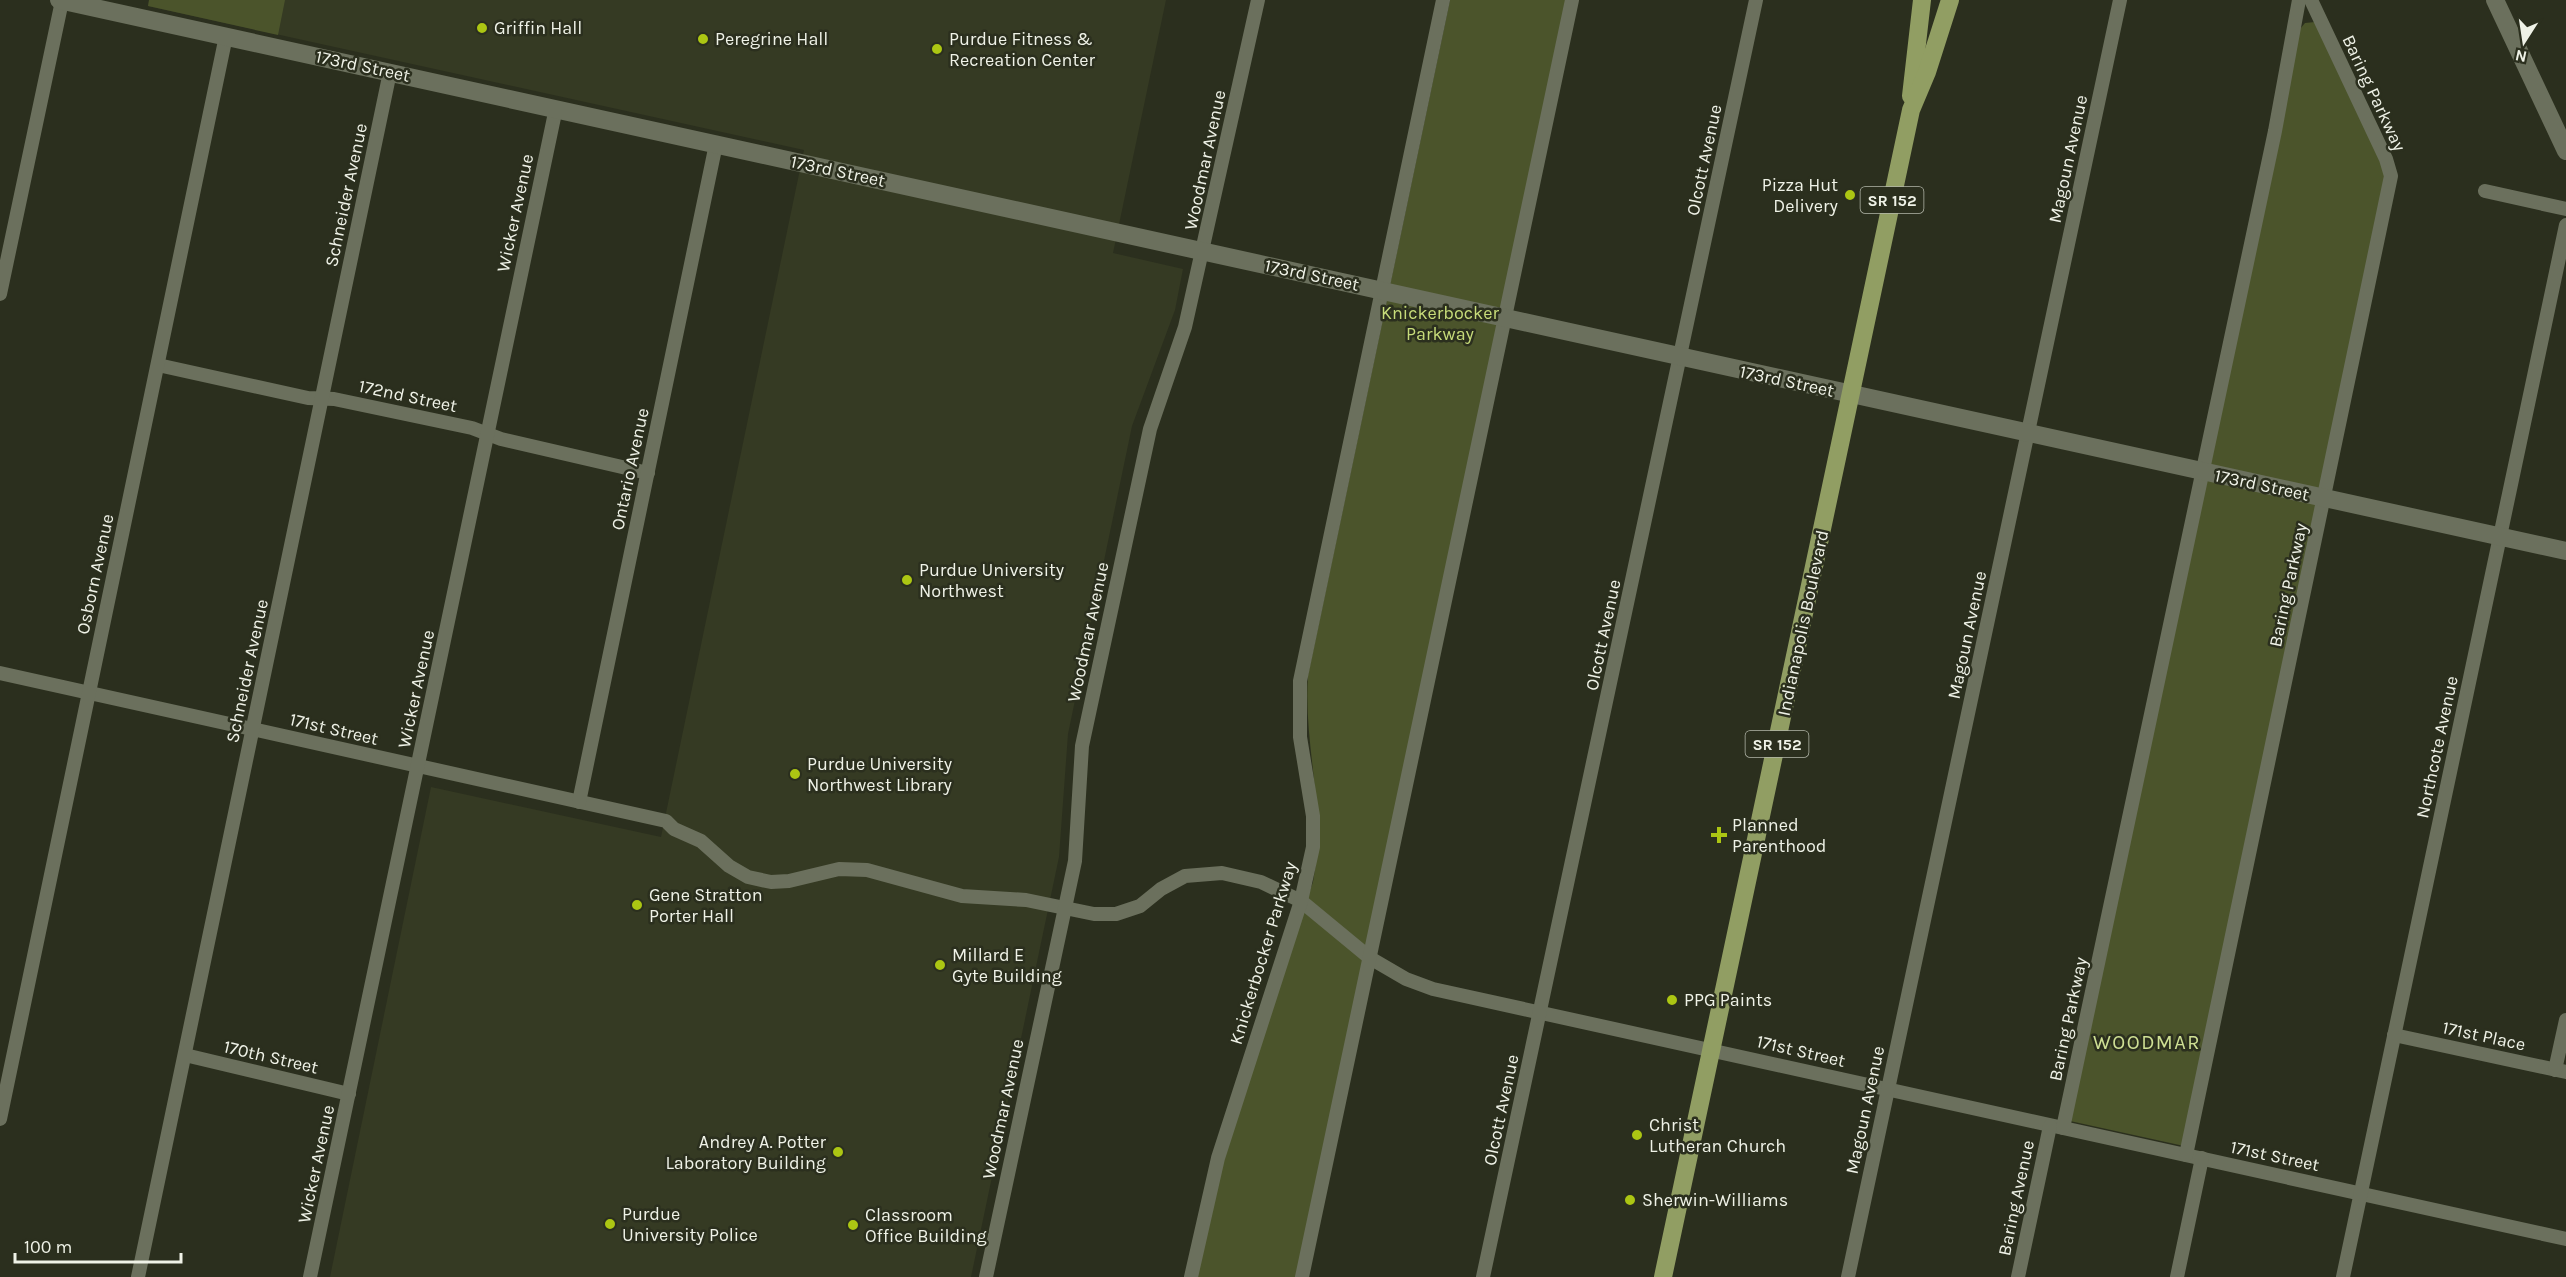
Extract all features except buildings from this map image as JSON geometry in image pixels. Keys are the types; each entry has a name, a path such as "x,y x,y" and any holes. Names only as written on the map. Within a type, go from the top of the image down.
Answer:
{"main road":[{"name":"Indianapolis Boulevard","path":"1911,110 1950,0"},
{"name":"Indianapolis Boulevard","path":"1664,1277 1911,110 1921,9"},
{"path":"1921,9 1943,22"}],"street":[{"name":"173rd Street","path":"60,0 2566,551"},
{"path":"0,294 60,0"},
{"name":"Woodmar Avenue","path":"986,1277 1078,838 1082,746 1150,429 1185,327 1204,252 1257,0"},
{"name":"Knickerbocker Parkway","path":"1191,1277 1218,1158 1302,901 1313,847 1313,816 1300,737 1300,681 1443,0"},
{"path":"1302,1277 1572,0"},
{"name":"Olcott Avenue","path":"1483,1277 1756,0"},
{"name":"Magoun Avenue","path":"1848,1277 2120,0"},
{"name":"Baring Parkway","path":"2056,1127 2203,472 2275,131 2299,0"},
{"name":"Baring Parkway","path":"2186,1155 2391,176 2386,159 2311,0"},
{"path":"2494,0 2566,151"},
{"name":"Osborn Avenue","path":"0,1119 226,36"},
{"name":"Schneider Avenue","path":"138,1277 390,72"},
{"name":"Wicker Avenue","path":"310,1277 556,108"},
{"name":"Ontario Avenue","path":"579,801 716,144"},
{"path":"2485,191 2566,209"},
{"name":"Northcote Avenue","path":"2343,1277 2566,225"},
{"name":"172nd Street","path":"158,365 308,398 334,399 461,426 501,439 648,473"},
{"name":"171st Street","path":"0,673 670,822 674,829 701,841 729,866 748,877 771,882 789,881 839,869 867,870 962,896 1007,898 1094,914 1116,914 1140,906 1161,889 1185,876 1222,873 1261,882 1302,901 1370,958 1406,979 1433,989 2566,1239"},
{"path":"2561,1071 2566,1020"},
{"name":"171st Place","path":"2394,1035 2561,1071"},
{"name":"170th Street","path":"185,1055 349,1094"},
{"name":"Baring Avenue","path":"2018,1277 2056,1127"},
{"path":"2177,1277 2202,1158"}],"shaded area":[{"name":"Purdue University Northwest","path":"149,0 1166,0 1113,253 1183,269 1175,310 1132,426 1068,734 1059,857 971,1277 330,1277 431,787 661,837 804,150 148,6"}],"green space":[{"path":"149,0 285,0 278,35 148,6"},
{"name":"Knickerbocker Parkway","path":"1450,0 1569,0 1296,1277 1194,1277 1225,1133 1313,882 1317,855 1317,829 1307,702 1308,675"},
{"path":"2315,22 2386,173 2184,1146 2070,1121 2300,29 2305,23"}],"place":[{"name":"Griffin Hall","path":"482,28"},
{"name":"Peregrine Hall","path":"703,39"},
{"name":"Purdue Fitness & Recreation Center","path":"937,49"},
{"name":"Pizza Hut Delivery","path":"1850,195"},
{"name":"Purdue University Northwest","path":"907,580"},
{"name":"Purdue University Northwest Library","path":"795,774"},
{"name":"Planned Parenthood","path":"1719,835"},
{"name":"Gene Stratton Porter Hall","path":"637,905"},
{"name":"Millard E Gyte Building","path":"940,965"},
{"name":"PPG Paints","path":"1672,1000"},
{"name":"Christ Lutheran Church","path":"1637,1135"},
{"name":"Andrey A. Potter Laboratory Building","path":"838,1152"},
{"name":"Sherwin-Williams","path":"1630,1200"},
{"name":"Purdue University Police","path":"610,1224"},
{"name":"Classroom Office Building","path":"853,1225"}],"district":[{"name":"WOODMAR","path":"2147,1042"}]}
